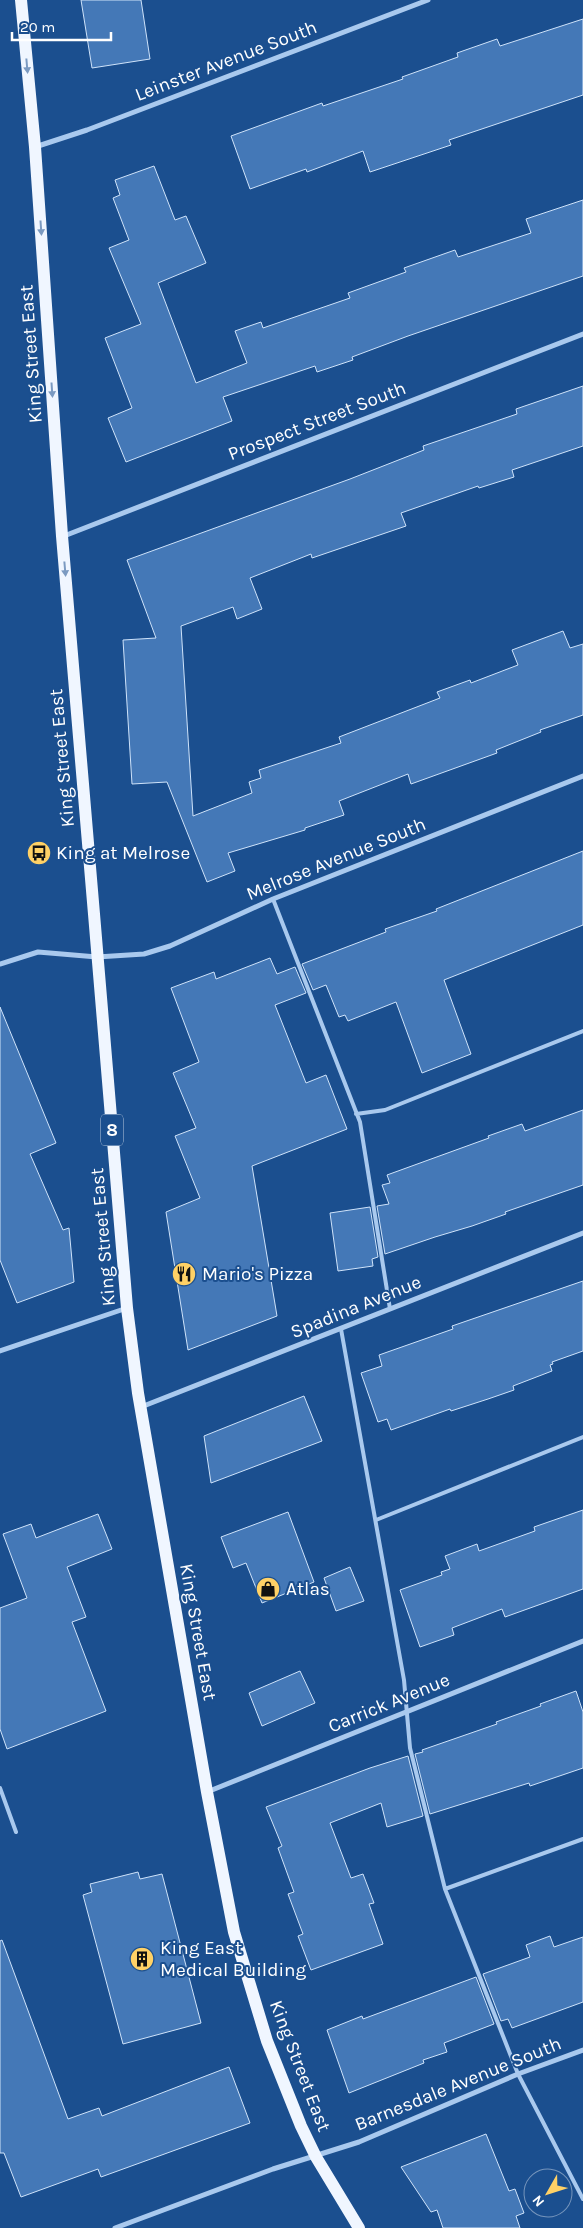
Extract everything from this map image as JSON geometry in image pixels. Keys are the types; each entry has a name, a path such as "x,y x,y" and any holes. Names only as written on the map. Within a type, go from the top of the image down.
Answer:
{"main road":[{"name":"King Street East","path":"21,0 35,147 62,536 97,956 128,1308 140,1407 207,1792 234,1932 267,2041 301,2126 316,2157 359,2228"}],"street":[{"name":"Leinster Avenue South","path":"35,147 97,127 428,0"},
{"name":"Prospect Street South","path":"62,536 583,334"},
{"name":"Melrose Avenue South","path":"0,964 38,952 97,956 144,954 170,946 273,899 583,776"},
{"name":"Spadina Avenue","path":"140,1407 583,1233"},
{"path":"0,1351 128,1308"},
{"name":"Carrick Avenue","path":"207,1792 583,1641"},
{"name":"Barnesdale Avenue South","path":"115,2228 273,2169 359,2142 518,2074 583,2050"}],"lane":[{"path":"273,899 360,1122 390,1309"},
{"path":"356,1114 385,1110 583,1031"},
{"path":"341,1329 404,1680 405,1712 410,1748 445,1889 518,2074 583,2199"},
{"path":"376,1520 583,1437"},
{"path":"0,1788 16,1832"},
{"path":"445,1889 583,1839"}],"building":[{"path":"81,0 141,0 150,59 92,68"},
{"path":"583,19 583,95 449,140 451,145 370,172 363,151 307,172 306,169 250,189 231,136 322,103 323,106 403,79 402,77 458,57 457,53 497,39 500,46"},
{"path":"154,166 175,220 186,216 206,263 158,283 196,383 247,363 235,331 261,322 263,328 350,298 348,293 406,272 404,268 455,250 458,257 531,233 526,219 583,200 583,276 408,336 352,357 353,360 317,372 315,366 223,397 232,421 126,462 108,418 132,408 105,338 141,324 109,248 129,240 113,198 120,195 115,180"},
{"path":"583,386 583,446 512,470 514,477 479,488 478,486 401,513 406,526 312,558 311,554 250,578 262,609 237,619 233,607 181,626 193,816 252,793 249,782 261,778 259,770 341,743 339,737 440,698 437,692 470,680 471,683 518,665 512,650 563,631 570,648 583,644 583,715 540,730 541,732 496,750 497,753 411,784 408,774 339,801 344,815 305,828 305,830 228,853 235,871 207,882 167,782 132,784 123,640 156,638 127,560 350,479 424,450 423,446 517,414 516,409"},
{"path":"583,851 583,925 444,980 471,1054 422,1073 396,1002 348,1021 345,1015 339,1017 326,985 313,990 302,964 386,932 385,929 437,911 436,909"},
{"path":"270,958 277,974 295,967 306,993 275,1005 306,1083 326,1075 347,1129 252,1166 277,1316 188,1350 166,1212 200,1198 175,1136 196,1128 173,1073 199,1062 171,988 214,972 216,979"},
{"path":"0,1007 56,1143 30,1154 63,1230 69,1228 74,1282 17,1303 0,1260"},
{"path":"583,1110 583,1185 505,1212 506,1214 472,1226 385,1254 377,1206 389,1204 382,1185 390,1183 387,1175 522,1124 525,1131"},
{"path":"370,1207 378,1257 372,1259 373,1266 338,1271 330,1213"},
{"path":"583,1281 583,1351 552,1362 553,1364 550,1365 552,1371 513,1386 514,1390 451,1411 450,1409 391,1430 387,1419 378,1422 361,1373 382,1366 379,1355 453,1329 452,1326"},
{"path":"304,1396 322,1441 211,1483 204,1436"},
{"path":"583,1510 583,1589 505,1617 502,1609 452,1628 454,1635 420,1647 400,1590 442,1575 441,1572 450,1569 445,1556 477,1544 479,1551 535,1531 534,1527"},
{"path":"288,1512 314,1582 262,1603 246,1563 233,1568 221,1537"},
{"path":"98,1514 112,1549 67,1567 86,1617 72,1622 106,1711 7,1749 0,1729 0,1608 27,1598 3,1534 31,1524 36,1538"},
{"path":"350,1567 364,1601 336,1611 324,1578"},
{"path":"300,1671 315,1703 262,1726 249,1693"},
{"path":"576,1691 583,1712 583,1768 530,1786 529,1783 430,1814 415,1754 497,1724 496,1722"},
{"path":"408,1756 423,1816 387,1827 381,1803 330,1823 351,1878 363,1874 374,1903 369,1904 383,1944 311,1970 298,1936 303,1934 288,1894 294,1892 278,1848 282,1846 266,1807 370,1768"},
{"name":"King East Medical Building","path":"138,1872 140,1879 162,1874 201,2023 123,2044 83,1895 92,1892 90,1884"},
{"path":"550,1936 554,1947 583,1937 583,2002 512,2028 508,2019 501,2021 483,1974 530,1957 526,1945"},
{"path":"2,1940 68,2119 99,2108 102,2116 229,2067 250,2123 101,2177 98,2169 21,2197 4,2153 0,2153 0,1941"},
{"path":"476,1977 494,2024 444,2043 447,2052 423,2060 424,2063 349,2093 327,2030 362,2016 363,2019"},
{"path":"486,2134 509,2191 515,2189 523,2210 523,2213 516,2216 520,2228 443,2228 437,2210 431,2212 401,2167"}],"place":[{"name":"King at Melrose","path":"39,853"},
{"name":"Mario's Pizza","path":"184,1274"},
{"name":"Atlas","path":"268,1589"},
{"name":"King East Medical Building","path":"142,1959"}]}
